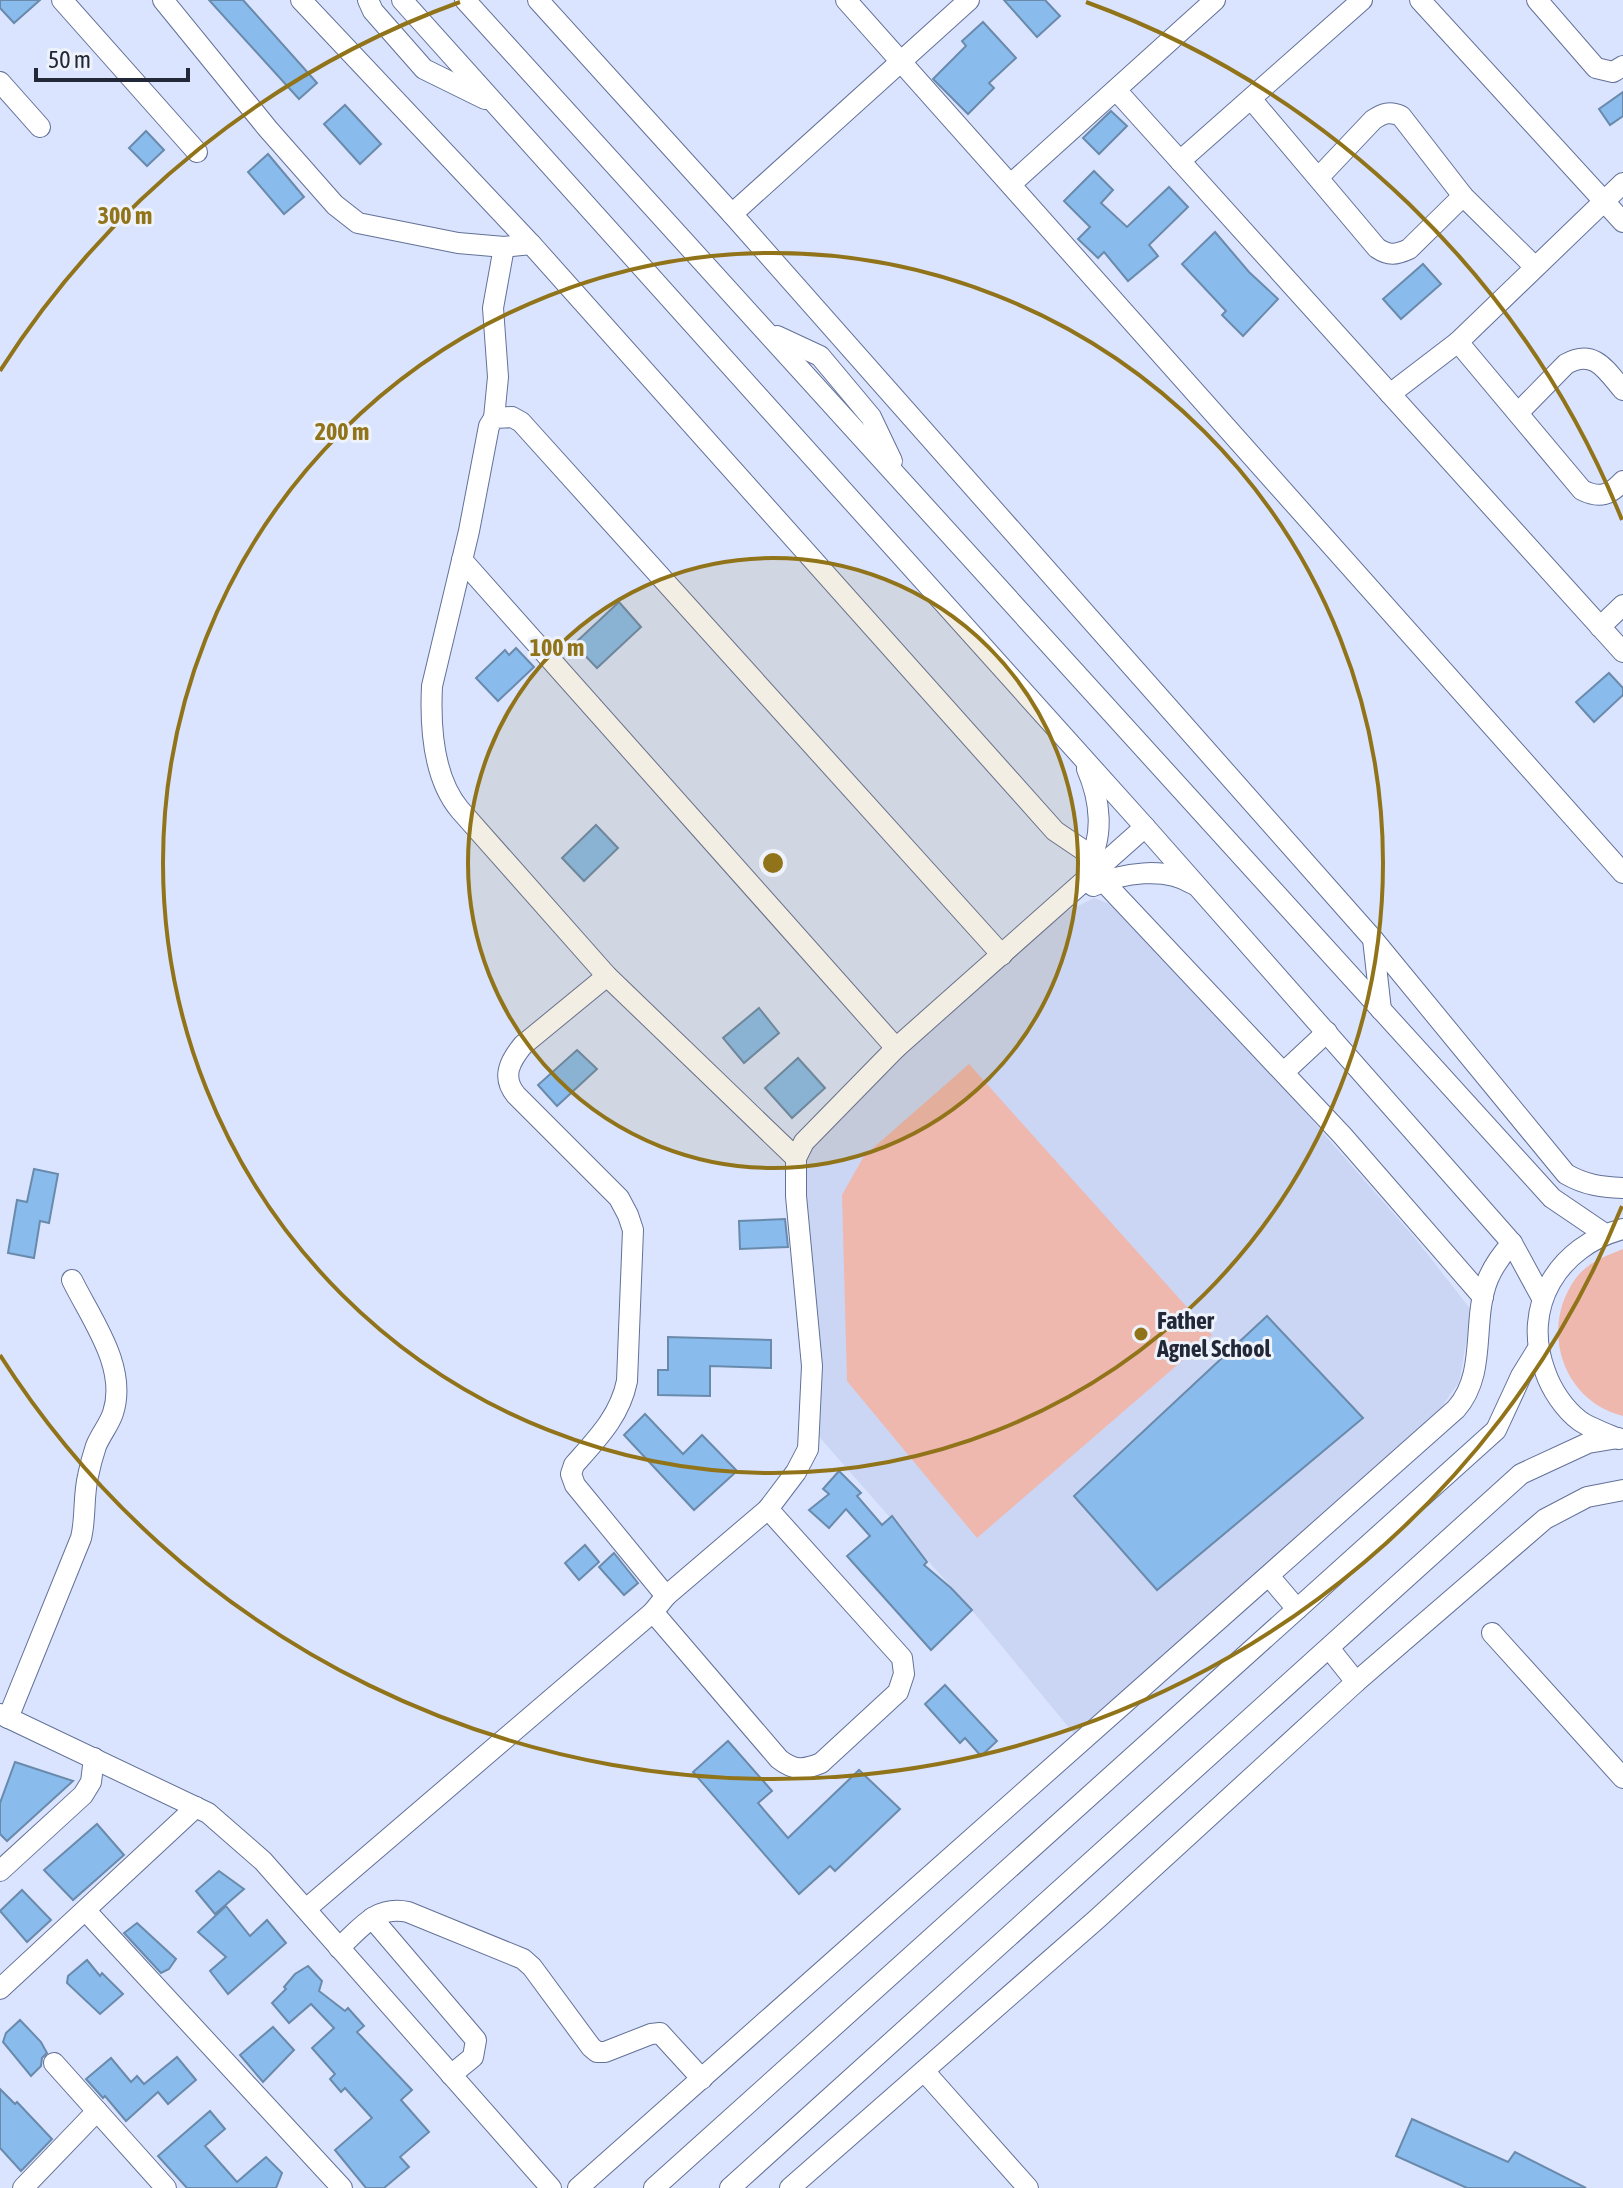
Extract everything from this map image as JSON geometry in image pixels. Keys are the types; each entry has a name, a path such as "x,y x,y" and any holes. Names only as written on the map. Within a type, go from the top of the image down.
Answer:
{"street":[{"path":"62,0 197,152"},
{"path":"163,0 268,129 335,205 358,223 445,241 504,247 531,244"},
{"path":"301,0 531,244 1055,831 1092,856"},
{"path":"368,0 373,11 424,69 496,104"},
{"path":"402,0 1327,1032 1512,1243 1542,1298"},
{"path":"465,0 1552,1198 1614,1232"},
{"path":"538,0 732,214 1373,939 1566,1174 1598,1187 1623,1188"},
{"path":"846,0 1623,873"},
{"path":"732,214 969,0"},
{"path":"1011,184 1215,0"},
{"path":"1180,161 1362,0"},
{"path":"1420,0 1623,222"},
{"path":"1537,0 1596,68 1613,72 1623,66"},
{"path":"0,82 40,127"},
{"path":"1116,90 1623,652"},
{"path":"1252,100 1377,248 1387,255 1409,249 1463,196"},
{"path":"1319,177 1373,120 1382,114 1401,116 1463,196 1534,266"},
{"path":"1390,394 1458,342 1623,183"},
{"path":"504,247 493,308 498,377 494,418 489,426 432,686 431,710 444,787 460,810 607,976 796,1158"},
{"path":"1458,342 1582,490 1593,495 1604,495 1614,491 1623,481"},
{"path":"1518,413 1566,364 1575,359 1587,357 1600,362 1623,390"},
{"path":"494,418 512,417 521,422 1002,955"},
{"path":"462,560 896,1048"},
{"path":"1600,627 1623,605"},
{"path":"1068,896 1092,856 1098,832 1094,785 1080,755"},
{"path":"306,1909 768,1509 796,1472 808,1449 812,1366 796,1196 796,1158 804,1142 896,1048 1145,827"},
{"path":"1068,896 1103,881 1159,873 1190,881 1208,897"},
{"path":"1103,881 1284,1072 1483,1297"},
{"path":"1373,939 1381,1010"},
{"path":"607,976 523,1045 512,1058 507,1074 508,1086 516,1095 619,1198 633,1230 627,1381 623,1399 616,1415 574,1465 571,1474 575,1485 660,1604 779,1759 792,1769 806,1769 821,1763 898,1692 904,1674 902,1658 768,1509"},
{"path":"1284,1072 1327,1032"},
{"path":"1614,1232 1567,1259 1542,1298 1536,1324 1537,1350 1552,1390 1580,1421 1620,1439"},
{"path":"578,2188 1467,1398 1473,1380 1483,1297 1497,1260 1512,1243"},
{"path":"72,1280 109,1354 118,1388 114,1410 96,1445 88,1476 81,1538 4,1716 208,1813 263,1861 551,2188"},
{"path":"654,2188 1496,1430 1537,1350"},
{"path":"730,2188 1521,1474 1588,1443 1620,1439"},
{"path":"790,2188 1097,1919 1356,1682 1545,1519 1587,1497 1623,1490"},
{"path":"1269,1576 1297,1609"},
{"path":"1492,1633 1623,1778"},
{"path":"1329,1648 1356,1682"},
{"path":"0,1871 83,1795 91,1782 94,1758"},
{"path":"0,1989 196,1807"},
{"path":"339,1948 382,1911 395,1909 408,1912 514,1954 532,1967 597,2052 660,2033 702,2079"},
{"path":"86,1911 342,2188"},
{"path":"372,1918 476,2040 473,2057 451,2075"},
{"path":"54,2063 166,2188"},
{"path":"924,2071 1028,2188"},
{"path":"23,2188 97,2111"}],"shaded area":[{"name":"Father Agnel School","path":"1094,898 1112,905 1276,1079 1414,1237 1472,1311 1459,1382 1431,1422 1075,1735 981,1621 814,1431 803,1163 817,1139 868,1086 952,1009 1066,912"},
{"path":"969,1064 1212,1335 977,1538 847,1381 842,1195 864,1156"},
{"path":"1623,1249 1623,1416 1602,1408 1585,1395 1572,1379 1563,1360 1559,1319 1565,1298 1581,1272"}],"building":[{"path":"0,0 40,0 14,23 0,8"},
{"path":"209,0 243,0 317,83 299,99"},
{"path":"1004,0 1045,0 1060,16 1037,37"},
{"path":"983,22 1016,58 989,83 994,88 968,114 933,79 966,46 962,41"},
{"path":"1623,92 1623,116 1610,125 1599,109"},
{"path":"345,105 381,144 360,164 324,124"},
{"path":"1111,111 1127,126 1099,154 1083,138"},
{"path":"146,131 164,150 147,166 129,148"},
{"path":"268,154 304,197 284,214 248,172"},
{"path":"1094,171 1113,190 1101,203 1127,227 1169,187 1188,207 1149,245 1158,256 1128,281 1104,252 1098,258 1078,239 1090,227 1064,201"},
{"path":"1215,232 1249,272 1278,299 1243,336 1222,315 1226,311 1182,264"},
{"path":"1423,264 1441,284 1401,319 1383,299"},
{"path":"619,602 641,627 597,668 574,644"},
{"path":"516,648 534,667 498,701 476,678 505,650 509,655"},
{"path":"1609,673 1623,688 1623,695 1594,722 1576,702"},
{"path":"596,825 618,848 584,881 562,858"},
{"path":"759,1008 779,1033 744,1063 723,1038"},
{"path":"577,1050 597,1069 557,1106 538,1085"},
{"path":"798,1058 825,1088 792,1118 765,1088"},
{"path":"34,1169 58,1174 49,1223 40,1221 34,1258 8,1253 17,1200 27,1202"},
{"path":"785,1219 788,1247 740,1249 739,1221"},
{"path":"1267,1316 1363,1418 1157,1590 1074,1496"},
{"path":"668,1337 771,1340 771,1368 710,1366 710,1396 658,1395 658,1370 668,1370"},
{"path":"645,1414 683,1454 702,1435 737,1471 694,1510 624,1435"},
{"path":"839,1471 861,1493 857,1496 882,1525 892,1516 927,1562 924,1565 972,1610 931,1650 847,1556 870,1536 846,1509 829,1528 809,1510 829,1494 823,1489"},
{"path":"585,1545 599,1562 579,1580 565,1563"},
{"path":"614,1553 638,1583 624,1595 599,1567"},
{"path":"945,1685 997,1741 981,1756 965,1738 960,1743 925,1704"},
{"path":"728,1741 772,1791 758,1803 788,1838 859,1770 900,1809 835,1871 830,1866 799,1894 693,1772"},
{"path":"15,1762 73,1781 7,1841 0,1834 0,1803"},
{"path":"97,1824 124,1855 73,1900 44,1870"},
{"path":"219,1871 244,1889 215,1914 196,1891"},
{"path":"22,1890 51,1920 27,1942 0,1911"},
{"path":"226,1906 250,1936 267,1920 286,1943 228,1994 210,1971 226,1957 198,1932"},
{"path":"137,1923 176,1959 169,1969 161,1973 124,1933"},
{"path":"87,1960 100,1976 102,1973 123,1994 100,2014 67,1983 68,1976"},
{"path":"308,1966 322,1981 319,1991 345,2011 348,2008 364,2026 357,2032 412,2090 401,2100 429,2132 400,2157 409,2167 384,2188 366,2188 335,2150 372,2118 345,2088 341,2092 330,2079 335,2074 312,2048 334,2028 311,2004 289,2023 272,2003 295,1974"},
{"path":"20,2020 47,2053 42,2058 41,2066 31,2076 3,2042 6,2033"},
{"path":"273,2027 294,2050 263,2082 240,2055"},
{"path":"177,2057 196,2080 168,2104 158,2092 126,2121 86,2079 111,2058 131,2082 137,2076 144,2084"},
{"path":"0,2089 15,2104 17,2102 52,2139 21,2171 0,2148"},
{"path":"210,2111 225,2129 205,2146 237,2182 266,2157 282,2173 276,2188 187,2188 158,2156"},
{"path":"1412,2119 1508,2162 1515,2152 1586,2188 1467,2188 1396,2156"}],"place":[{"name":"Father Agnel School","path":"1141,1334"}]}
